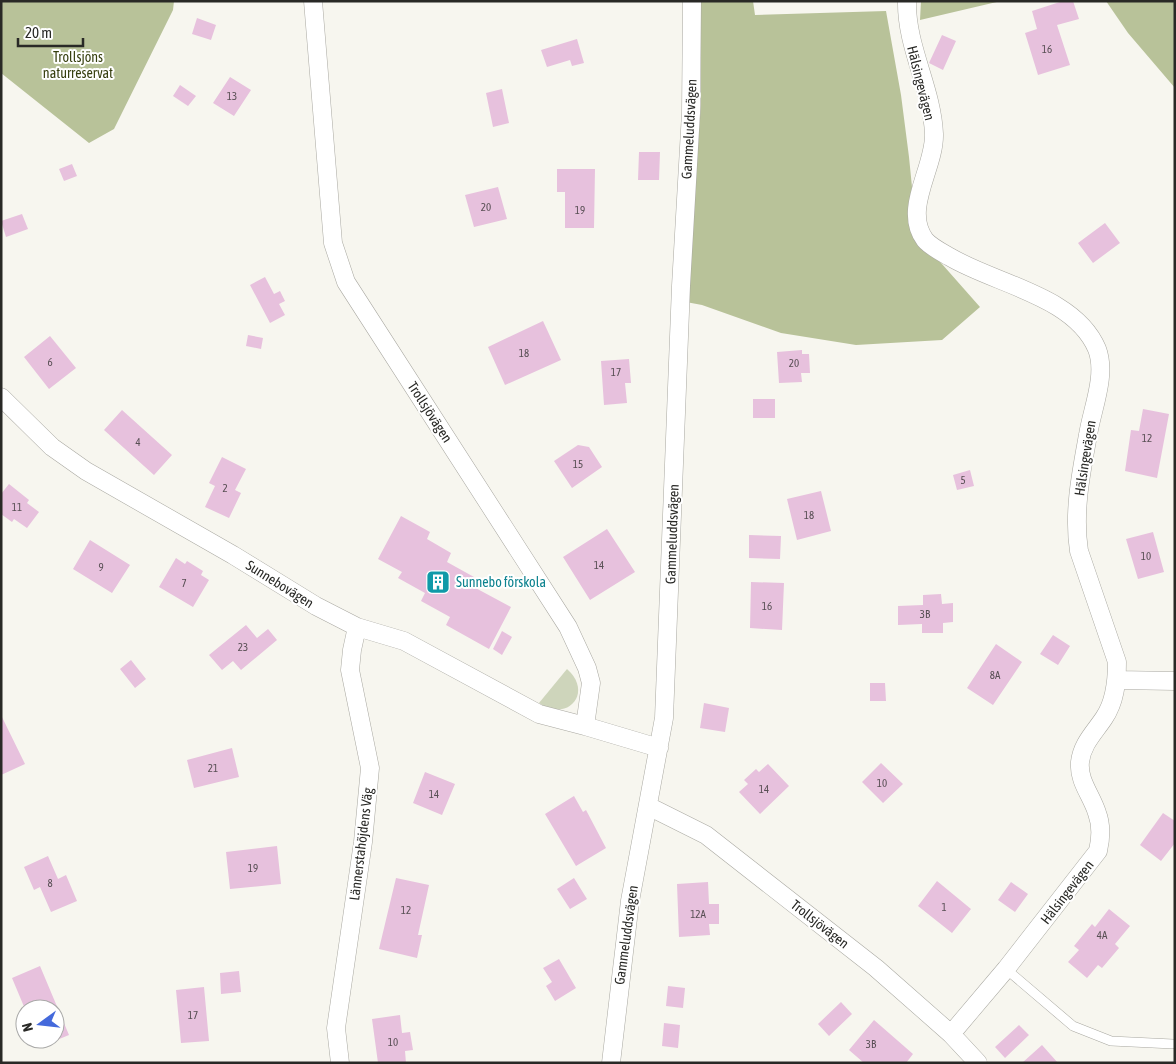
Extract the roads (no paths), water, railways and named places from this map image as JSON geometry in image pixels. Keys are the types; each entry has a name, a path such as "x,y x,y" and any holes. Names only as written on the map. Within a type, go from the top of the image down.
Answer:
{"street":[{"name":"Trollsjövägen","path":"313,1 333,244 339,265 358,301 568,627 587,668 591,682 585,726"},
{"name":"Gammeluddsvägen","path":"611,1063 630,901 659,748 667,661 680,286 691,112 692,1"},
{"name":"Hälsingevägen","path":"907,1 911,42 927,98 934,134 932,154 918,202 917,220 926,240 962,264 1014,284 1059,309 1085,328 1097,350 1100,364 1098,386 1078,492 1077,536 1079,551 1117,662 1117,680 1110,704 1105,717 1084,746 1080,764 1082,780 1098,814 1101,836 1098,851 1006,969 952,1034"},
{"name":"Sunnebovägen","path":"1,397 52,447 86,471 225,550 316,606 357,627 404,641 539,714 585,726"},
{"name":"Lännerstahöjdens Väg","path":"340,1063 336,1028 363,842 370,768 350,670 357,627"},
{"path":"1117,680 1175,681"},
{"path":"585,726 659,748"},
{"name":"Trollsjövägen","path":"648,806 706,835 876,968 952,1034 978,1063"}],"lane":[{"path":"1006,969 1073,1026 1111,1041 1173,1044"}],"place":[{"name":"Sunnebo förskola","path":"438,582"}],"park label":[{"name":"Trollsjöns naturreservat","path":"78,66"}]}
